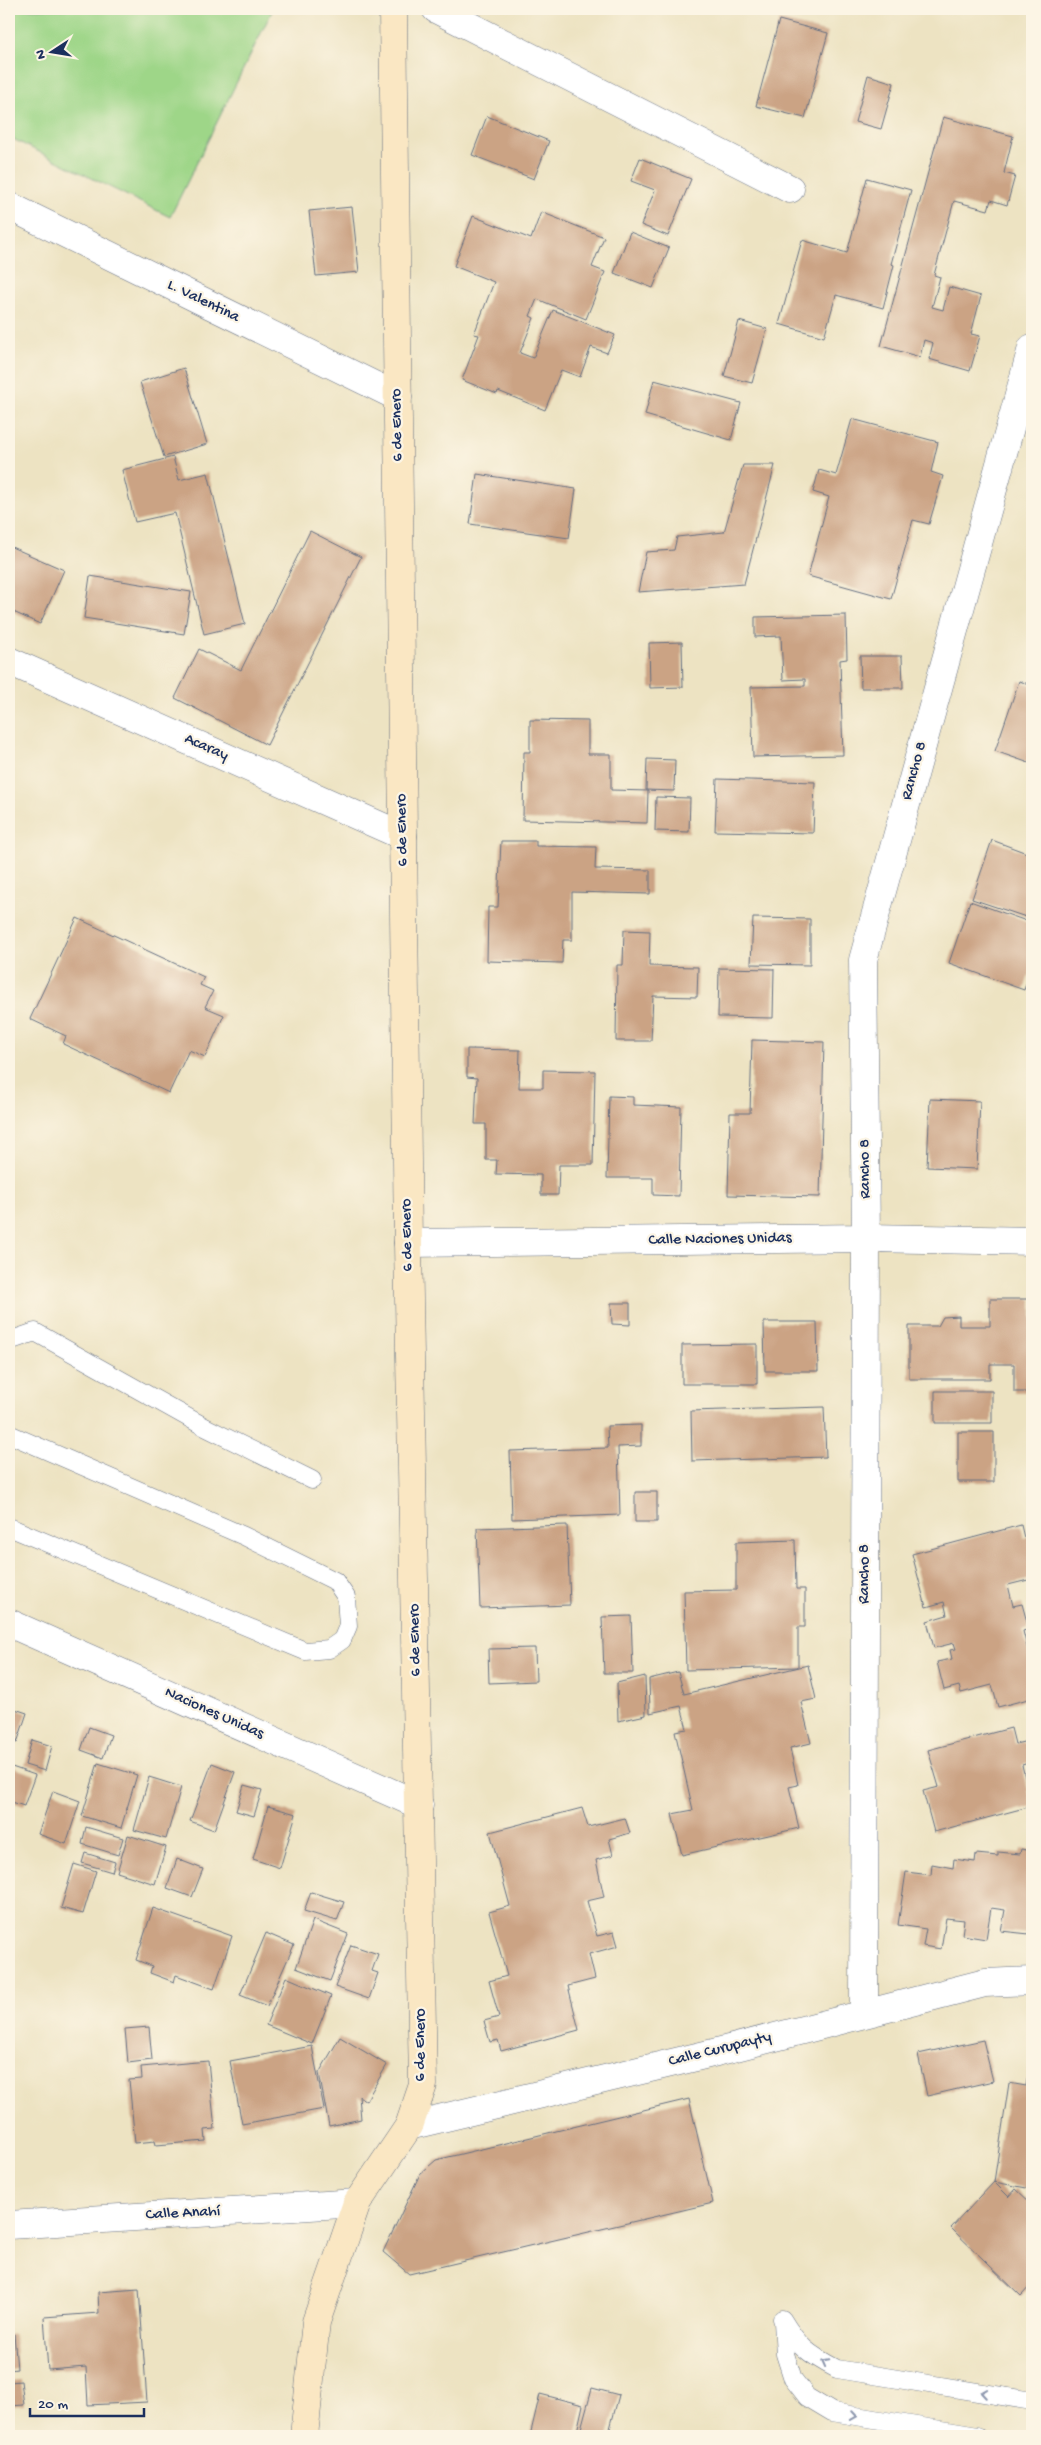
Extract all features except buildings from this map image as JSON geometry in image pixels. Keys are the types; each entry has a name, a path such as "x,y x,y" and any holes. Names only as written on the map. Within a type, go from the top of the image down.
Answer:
{"main road":[{"name":"6 de Enero","path":"304,2436 316,2322 357,2204 409,2126 423,2085 408,1243 393,9"}],"street":[{"path":"436,9 790,189"},
{"name":"L. Valentina","path":"9,206 398,397"},
{"name":"Rancho 8","path":"864,2013 866,1238 863,960 1032,348"},
{"name":"Acaray","path":"9,661 403,836"},
{"name":"Calle Naciones Unidas","path":"408,1243 866,1238 1032,1241"},
{"name":"Naciones Unidas","path":"9,1623 419,1805"},
{"name":"Calle Curupayty","path":"409,2126 703,2055 985,1982 1032,1981"},
{"name":"Calle Anahí","path":"9,2225 357,2204"}],"lane":[{"path":"9,1341 35,1332 205,1427 312,1480"},
{"path":"9,1434 244,1536 335,1581 346,1597 348,1626 342,1640 329,1649 305,1651 9,1527"},
{"path":"977,2436 832,2412 815,2402 807,2397 792,2379 785,2354 782,2319 794,2338 809,2354 837,2369 1032,2401"}],"green space":[{"path":"9,9 273,9 170,217 9,137"}]}
